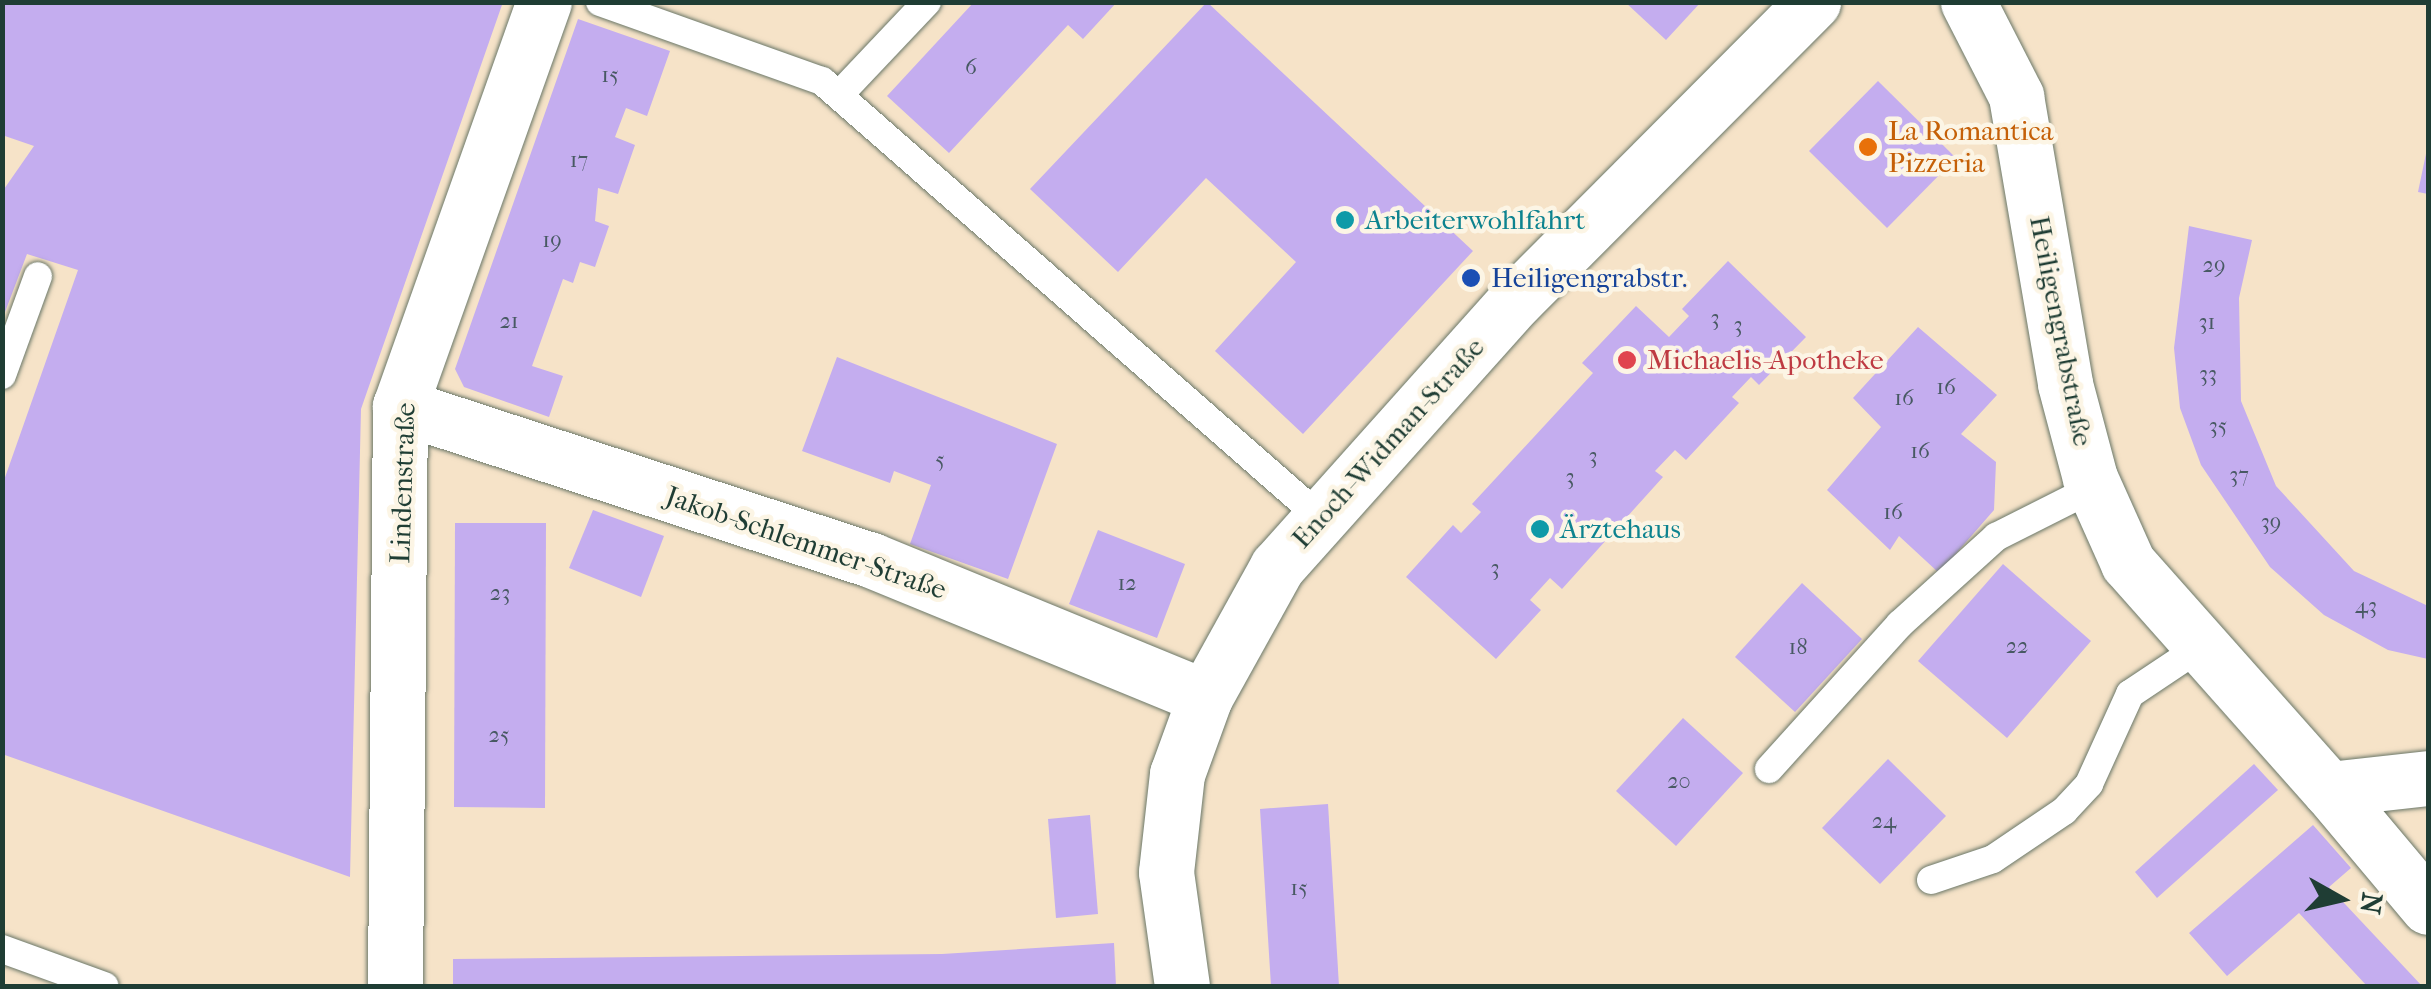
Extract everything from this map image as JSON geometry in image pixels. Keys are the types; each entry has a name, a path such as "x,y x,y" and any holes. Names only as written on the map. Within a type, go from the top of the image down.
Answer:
{"street":[{"name":"Lindenstraße","path":"395,986 400,406 544,2"},
{"name":"Enoch-Widman-Straße","path":"1182,986 1166,872 1177,774 1205,697 1277,568 1516,300 1813,2"},
{"name":"Heiligengrabstraße","path":"1968,2 2016,96 2066,384 2094,487 2128,562 2428,907"},
{"name":"Jakob-Schlemmer-Straße","path":"400,406 871,560 1205,697"},
{"path":"2329,789 2428,778"}],"lane":[{"path":"600,2 838,94 1321,518"},
{"path":"838,94 927,2"},
{"path":"2,375 38,276"},
{"path":"1769,768 1900,624 1996,537 2094,487"},
{"path":"1930,880 1992,859 2064,812 2089,784 2130,694 2199,648"},
{"path":"2,949 104,986"}],"building":[{"path":"2,2 503,2 361,409 350,877 2,754 2,486 78,270 27,254 2,320 2,192 34,146 2,135"},
{"path":"974,2 1117,2 1083,39 1068,25 949,153 887,96"},
{"name":"Arbeiterwohlfahrt","path":"1207,2 1473,251 1303,434 1215,351 1296,262 1206,178 1118,272 1030,189"},
{"path":"1625,2 1701,2 1666,40"},
{"path":"578,19 670,51 647,116 626,108 615,137 635,145 618,194 598,188 595,221 609,226 595,267 580,262 573,283 563,279 532,366 563,376 549,417 464,387 455,369"},
{"path":"1878,81 1956,158 1887,228 1809,151"},
{"path":"2428,149 2428,194 2418,192"},
{"path":"2189,226 2252,240 2239,298 2241,401 2276,486 2354,571 2428,606 2428,659 2388,650 2324,615 2270,567 2201,465 2180,408 2174,348"},
{"path":"1728,261 1806,337 1759,385 1751,377 1732,397 1739,403 1686,460 1675,450 1655,471 1663,477 1562,589 1550,578 1530,600 1541,610 1496,659 1406,577 1453,525 1461,533 1481,512 1472,504 1593,373 1582,363 1636,306 1669,337 1689,316 1682,309"},
{"path":"1918,327 1997,395 1961,434 1996,462 1994,510 1939,573 1899,536 1890,550 1827,490 1881,427 1853,398"},
{"path":"837,357 1057,444 1008,579 910,544 931,485 894,471 890,483 802,451"},
{"path":"593,510 664,536 641,597 569,568"},
{"path":"455,523 546,523 545,808 454,807"},
{"path":"1098,530 1185,564 1157,638 1069,604"},
{"path":"2003,564 2091,641 2007,738 1918,661"},
{"path":"1802,583 1862,639 1795,712 1735,657"},
{"path":"1683,718 1743,773 1676,846 1616,791"},
{"path":"1888,759 1946,816 1880,884 1822,828"},
{"path":"2254,764 2278,790 2157,898 2135,872"},
{"path":"1328,804 1339,986 1271,986 1260,809"},
{"path":"1090,815 1098,914 1056,918 1048,819"},
{"path":"2313,825 2351,868 2329,887 2422,986 2367,986 2299,913 2227,976 2189,933"},
{"path":"1114,943 1116,986 453,986 453,959 942,954"}],"place":[{"name":"La Romantica Pizzeria","path":"1868,147"},
{"name":"Arbeiterwohlfahrt","path":"1345,220"},
{"name":"Heiligengrabstr.","path":"1471,278"},
{"name":"Michaelis-Apotheke","path":"1627,360"},
{"name":"Ärztehaus","path":"1540,529"}]}
